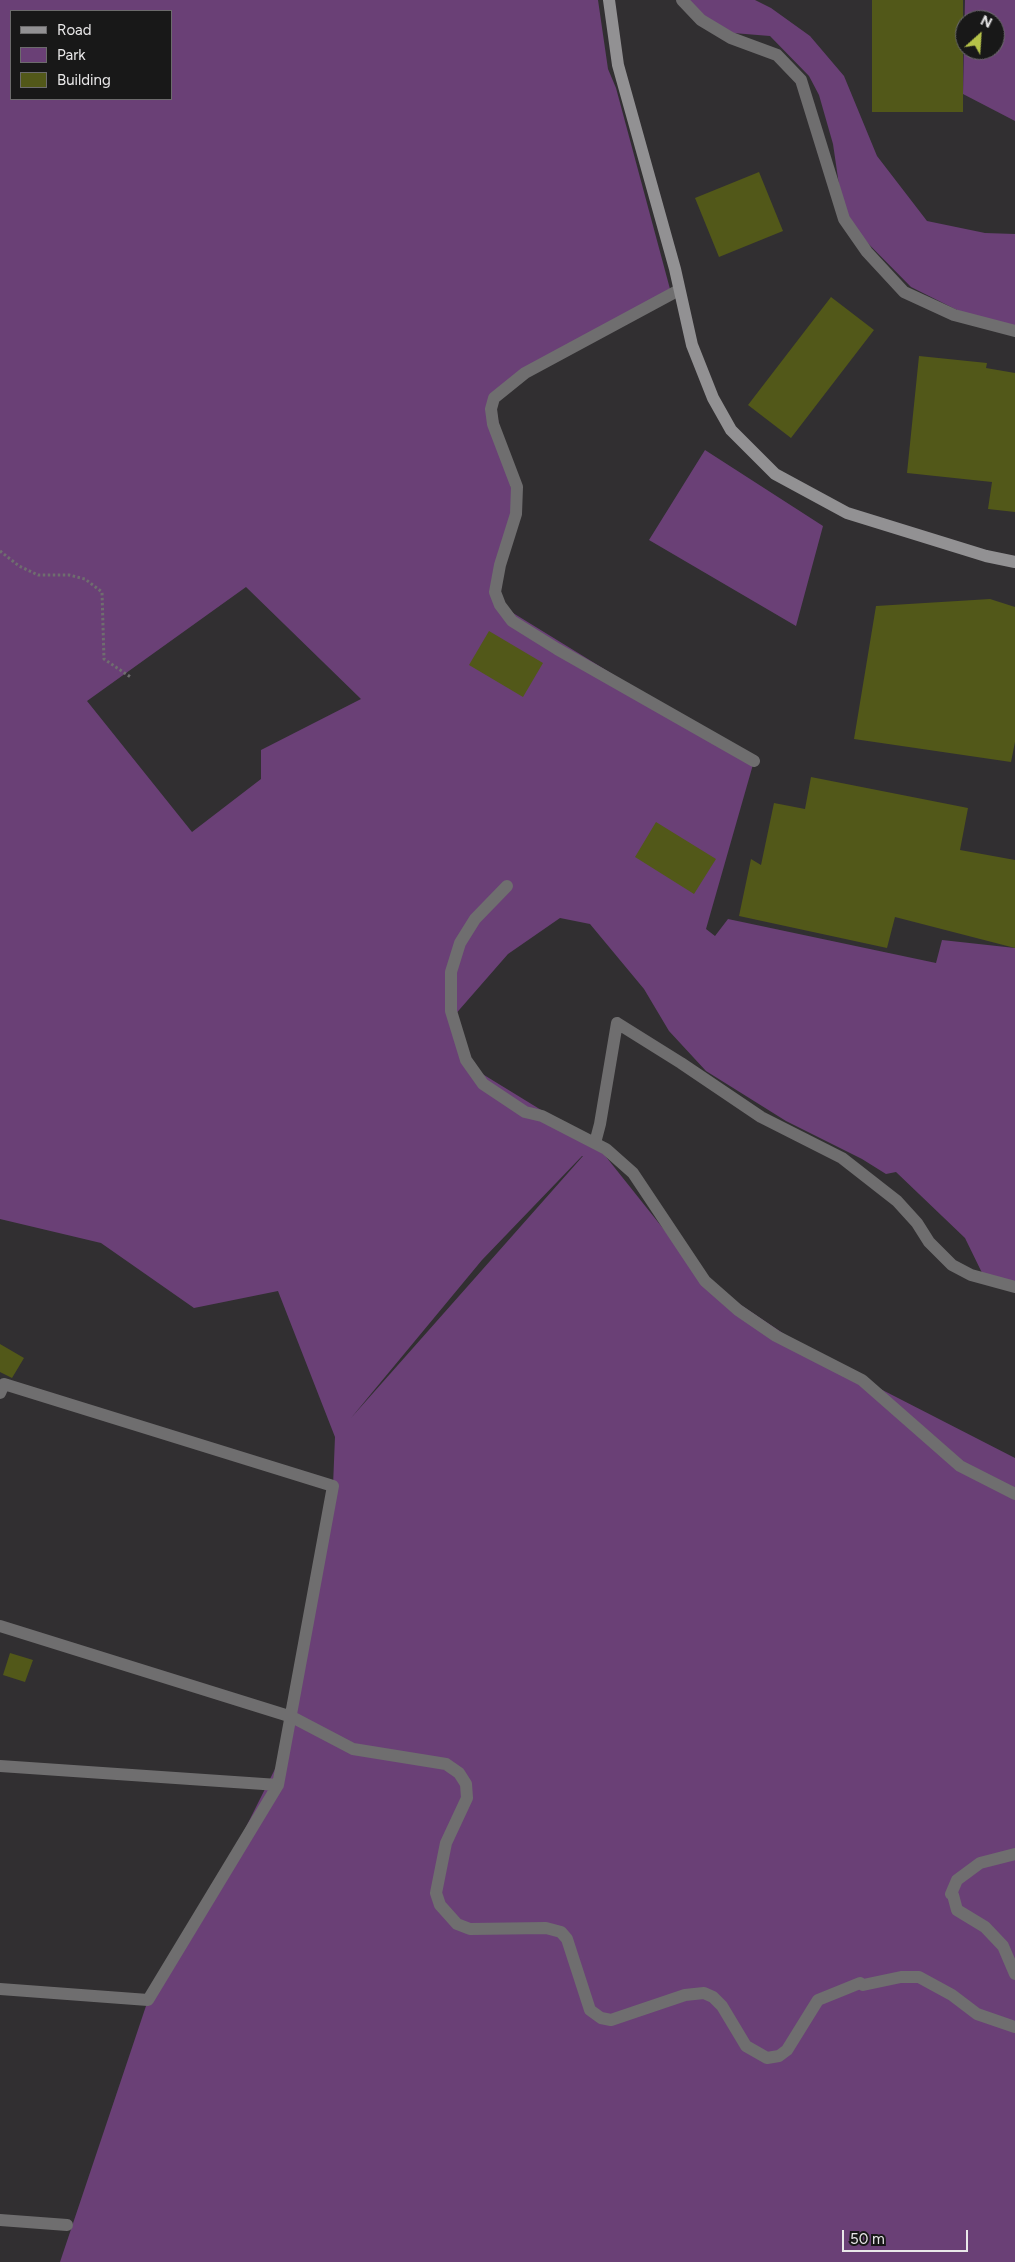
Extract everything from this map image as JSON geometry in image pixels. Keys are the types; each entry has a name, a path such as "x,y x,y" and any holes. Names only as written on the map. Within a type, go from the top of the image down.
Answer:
{"street":[{"path":"610,0 618,65 680,290 692,345 713,398 731,430 775,474 847,513 986,556 1015,562"},
{"path":"682,0 701,20 731,38 776,55 802,80 844,219 867,252 904,292 954,315 1015,332"},
{"path":"680,290 525,373 494,398 492,409 493,424 517,487 516,514 500,565 495,592 500,605 512,621 754,761"},
{"path":"507,886 475,919 460,943 451,972 450,1003 466,1060 483,1084 525,1112 542,1116 606,1149 633,1173 706,1281 738,1310 776,1336 862,1380 960,1466 1015,1494"},
{"path":"594,1143 600,1124 617,1023 761,1117 842,1158 896,1201 917,1223 929,1242 952,1265 971,1274 1015,1287"},
{"path":"0,1393 4,1384 333,1486 278,1785 148,2000 0,1989"},
{"path":"0,1626 292,1716 354,1749 446,1764 459,1773 466,1784 467,1798 446,1843 436,1893 440,1905 457,1924 470,1929 546,1928 561,1932 567,1939 590,2010 601,2018 611,2020 685,1995 704,1993 713,1997 722,2006 746,2046 767,2058 779,2056 787,2050 818,2000 860,1983 862,1985 901,1977 919,1977 952,1995 976,2014 1015,2027"},
{"path":"0,1766 278,1785"},
{"path":"1015,1854 980,1863 958,1880 950,1894 954,1895 957,1910 986,1927 1003,1946 1015,1974"},
{"path":"0,2220 67,2225"}],"path":[{"path":"0,551 20,566 38,575 69,575 85,579 102,592 104,659 132,678"}],"green space":[{"path":"0,0 598,0 608,69 616,88 670,289 494,398 516,514 495,592 500,605 754,761 706,929 715,936 728,919 936,963 942,940 1015,948 1015,1285 985,1279 965,1238 896,1172 886,1174 862,1159 786,1121 706,1071 669,1031 644,989 590,924 560,918 508,954 453,1017 471,1067 595,1143 705,1281 820,1358 1015,1458 1015,2262 60,2262 148,2000 214,1891 284,1751 333,1486 335,1437 278,1291 194,1308 101,1243 0,1219","holes":["246,587 361,699 261,750 261,779 192,832 87,701","583,1156 351,1418 482,1260"]},
{"path":"686,0 755,0 771,8 810,36 844,76 877,156 927,221 985,233 1015,234 1015,330 983,323 911,287 844,219 833,144 819,95 809,76 770,36 721,32"},
{"path":"965,0 1015,0 1015,121 963,94 964,60 1005,60 1005,10 965,10"},
{"path":"705,450 823,526 796,626 649,540"}],"building":[{"path":"872,0 963,0 963,10 955,10 955,60 963,60 963,112 872,112"},
{"path":"759,172 783,231 719,257 695,198"},
{"path":"831,297 874,330 791,438 748,405"},
{"path":"919,356 987,363 986,368 1015,373 1015,512 988,509 992,482 907,473"},
{"path":"990,599 1015,607 1015,742 1011,762 854,739 876,606"},
{"path":"489,631 543,663 523,697 469,665"},
{"path":"811,777 968,808 960,850 1015,860 1015,948 895,917 887,948 739,916 751,859 761,865 774,803 805,809"},
{"path":"656,822 716,859 694,894 635,857"},
{"path":"0,1344 24,1358 12,1378 0,1372"},
{"path":"10,1653 33,1660 25,1682 3,1675"}]}
